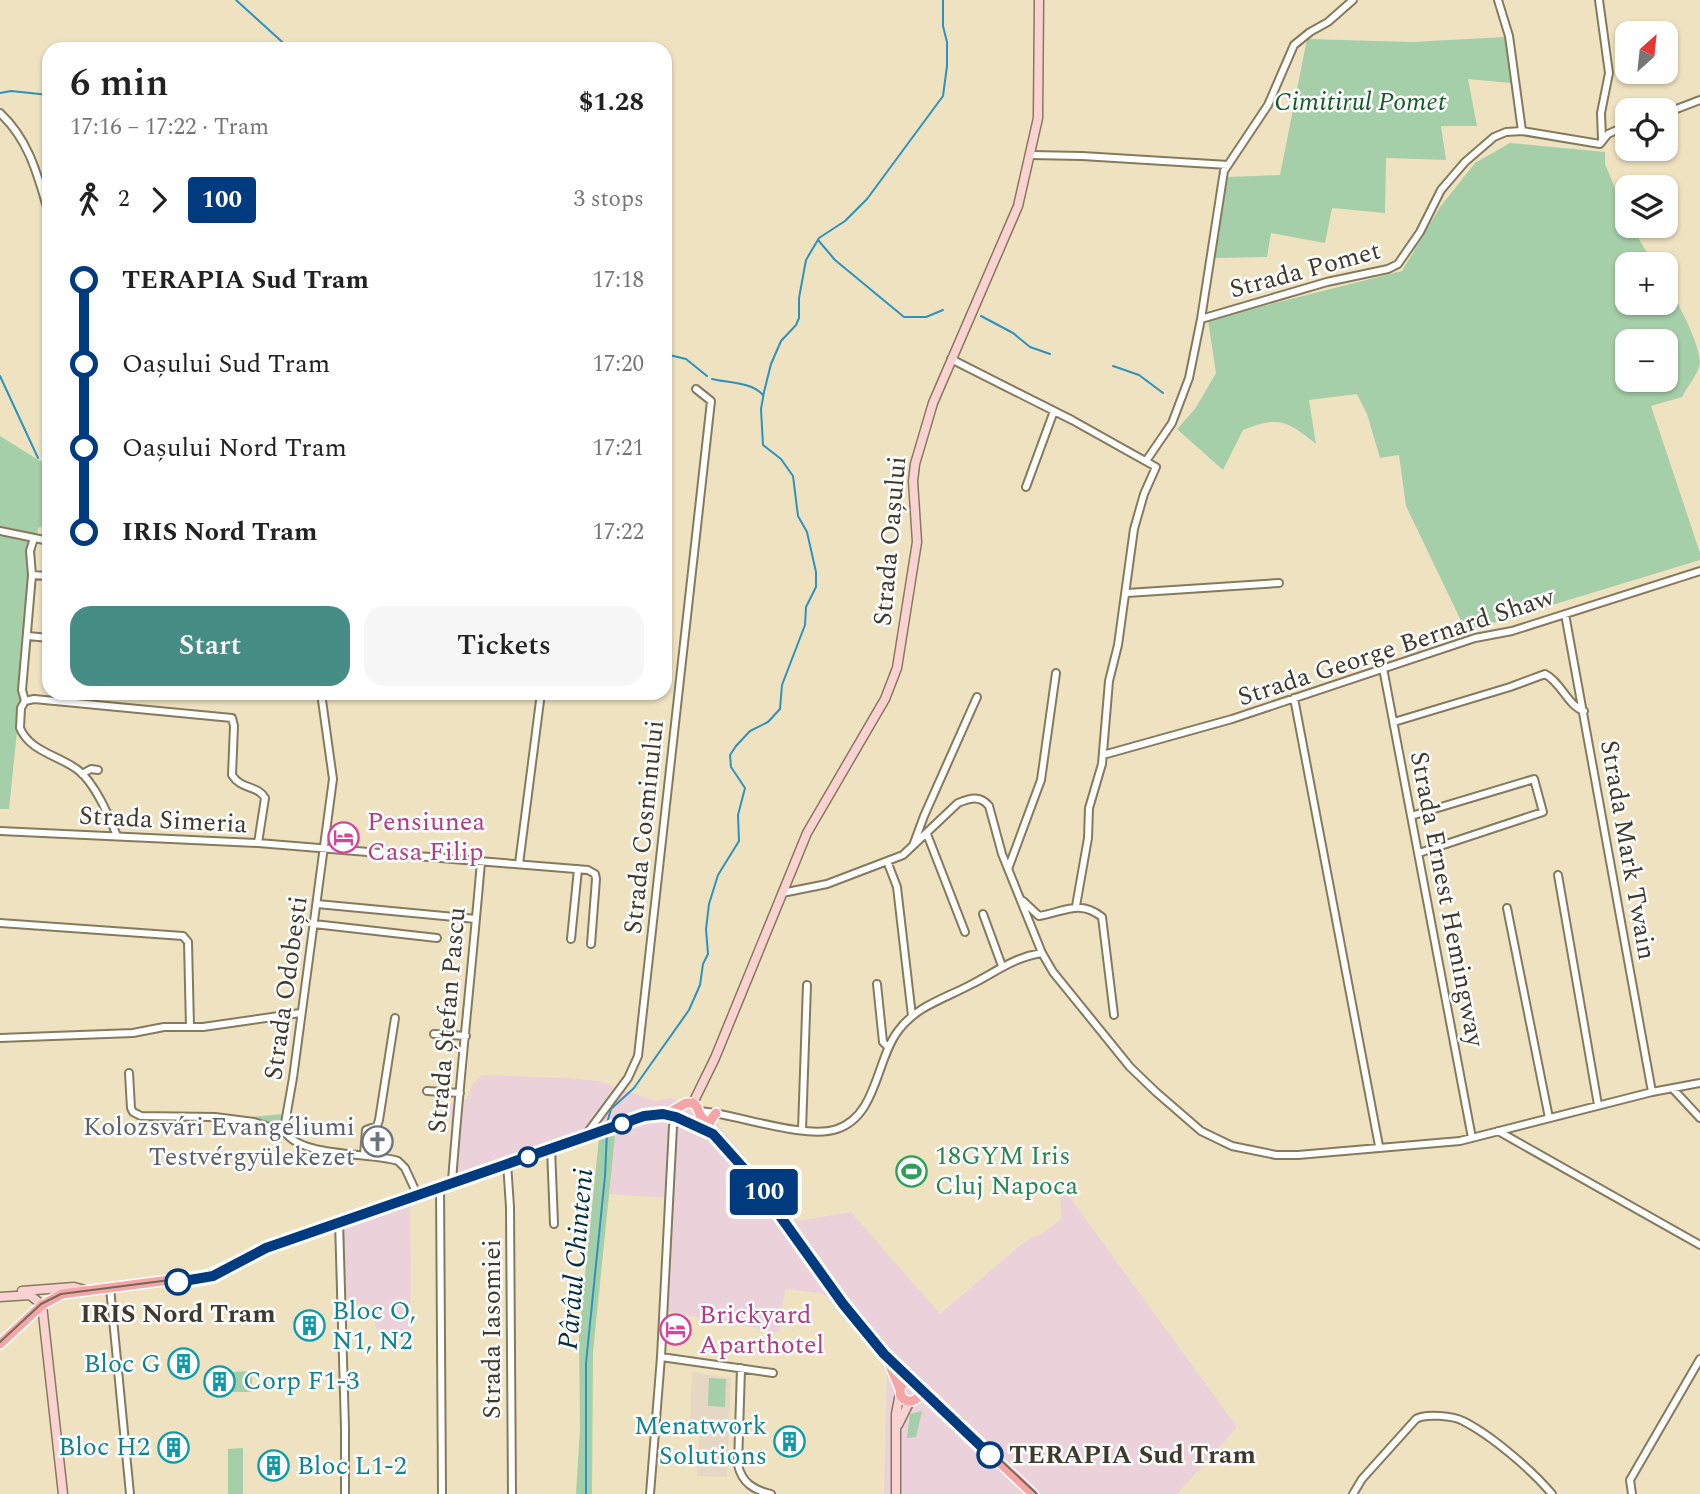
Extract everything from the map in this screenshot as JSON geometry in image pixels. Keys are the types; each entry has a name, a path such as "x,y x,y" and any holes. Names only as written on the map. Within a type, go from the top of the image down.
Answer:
{"main road":[{"name":"Strada Oașului","path":"693,1103 715,1058 807,833 885,699 897,668 916,541 913,481 915,464 933,403 1013,221 1030,155 1040,99 1040,0"},
{"path":"667,1114 693,1103 698,1117 770,1197 844,1304 884,1353 1033,1494"},
{"path":"680,1118 681,1106"},
{"path":"711,1129 710,1121 716,1113"},
{"path":"0,1344 46,1302 62,1294 201,1277 219,1271 265,1247 630,1120 651,1114 667,1114 680,1118 698,1117"},
{"path":"13,1295 39,1289 74,1287 88,1290"},
{"path":"39,1289 47,1294 63,1494"},
{"path":"0,1297 31,1295 46,1302"},
{"path":"884,1353 903,1398 941,1407"},
{"path":"896,1494 895,1414 905,1382 916,1384"},
{"path":"897,1427 919,1392 916,1384"}],"street":[{"name":"Strada Pomet","path":"1146,461 1172,423 1189,378 1224,171 1268,105 1294,46 1353,0"},
{"path":"1498,0 1509,37 1522,131"},
{"path":"1599,0 1609,73 1601,113 1602,140"},
{"path":"1678,108 1700,100"},
{"path":"0,113 19,133 35,166 42,190"},
{"path":"1602,140 1615,129"},
{"name":"Strada Pomet","path":"1201,319 1398,264 1415,241 1441,190 1465,162 1494,137 1506,132 1522,131 1601,144 1602,140"},
{"path":"1030,155 1228,164"},
{"path":"951,359 1156,467 1144,494 1134,529 1127,593 1109,681 1103,755 1089,808 1088,838 1076,906"},
{"name":"Strada Cosminului","path":"589,1134 628,1078 638,1056 711,401 696,388"},
{"path":"1026,487 1054,411"},
{"path":"0,530 42,540"},
{"path":"34,538 30,551 32,575 23,690 25,701 20,723 22,733 38,747 82,774 91,785 117,836"},
{"name":"Strada George Bernard Shaw","path":"1103,755 1232,719 1475,638 1512,631 1700,571"},
{"path":"32,575 42,576"},
{"path":"1127,593 1279,583"},
{"name":"Strada Mark Twain","path":"1565,614 1652,1093"},
{"path":"28,636 42,637"},
{"name":"Strada Ernest Hemingway","path":"1383,668 1472,1138"},
{"path":"1008,869 1041,780 1056,673"},
{"path":"1394,722 1510,688 1545,674 1584,711"},
{"path":"913,846 977,697"},
{"path":"1294,698 1379,1146"},
{"path":"25,701 42,700"},
{"path":"44,700 232,718 232,775 243,786 260,791 265,798 258,843"},
{"name":"Strada Odobești","path":"284,1132 333,779 322,700"},
{"path":"519,864 540,700"},
{"path":"82,774 91,769 98,770"},
{"path":"1411,816 1534,779 1543,812 1419,853"},
{"path":"782,893 827,884 903,855 958,803 970,798 984,801 989,806 1008,869 1023,900 1042,953 1054,972 1130,1067 1182,1117 1201,1131 1232,1146 1276,1155 1460,1141 1598,1105 1700,1083"},
{"name":"Strada Simeria","path":"0,831 258,843 578,869"},
{"path":"926,834 965,932"},
{"path":"887,861 897,887 912,1016"},
{"name":"Strada Ștefan Pascu","path":"452,1181 481,862"},
{"path":"571,939 578,869 592,872 596,879 591,944"},
{"path":"1558,875 1598,1105"},
{"path":"1023,900 1039,916 1076,906 1102,917 1114,1015"},
{"path":"317,904 476,919"},
{"path":"1507,908 1549,1118"},
{"path":"983,914 1002,966"},
{"path":"0,923 183,936 188,942 190,1027"},
{"path":"314,924 437,938"},
{"path":"698,1117 716,1113 825,1132 846,1125 858,1114 872,1091 887,1046 912,1016 930,1004 974,984 1002,966 1042,953"},
{"path":"877,984 883,1042 887,1046"},
{"path":"802,1130 807,985"},
{"path":"0,1038 133,1033 164,1027 190,1027 300,1013"},
{"path":"364,1155 366,1130 377,1126 379,1120 395,1018"},
{"path":"434,1034 466,1036"},
{"path":"129,1073 131,1108 141,1116 215,1117 254,1122 284,1132 291,1139 311,1148 393,1159 402,1163 417,1194"},
{"path":"1673,1089 1700,1118"},
{"path":"427,1091 460,1093"},
{"path":"650,1494 673,1126 680,1118"},
{"path":"1498,1131 1700,1245"},
{"path":"551,1148 554,1224"},
{"name":"Strada Iasomiei","path":"507,1163 510,1207 512,1494"},
{"path":"440,1186 442,1494"},
{"path":"339,1221 345,1494"},
{"path":"110,1288 130,1494"},
{"path":"660,1357 774,1373"},
{"path":"1632,1494 1630,1480 1700,1359"},
{"path":"741,1368 740,1474 747,1484 771,1494"},
{"path":"1353,1494 1362,1479 1416,1419 1425,1415 1462,1420 1493,1441 1552,1494"}],"shaded area":[{"path":"482,1075 598,1081 655,1101 670,1098 697,1107 716,1122 798,1221 851,1212 940,1314 1024,1242 1046,1231 1061,1219 1060,1184 1237,1427 1177,1494 884,1494 887,1370 827,1297 819,1293 785,1289 779,1333 667,1311 669,1198 609,1194 615,1136 599,1138 410,1205 411,1338 379,1338 370,1304 351,1305 346,1295 343,1225 407,1203 456,1176 449,1104 467,1099 472,1085"},
{"path":"692,1372 731,1378 727,1477 697,1476 700,1426 690,1424"}],"green space":[{"name":"Cimitirul Pomet","path":"1505,37 1511,83 1468,79 1477,126 1441,126 1446,160 1386,158 1385,213 1332,208 1325,243 1271,233 1267,257 1215,258 1228,177 1280,175 1307,39 1412,42"},
{"path":"1510,143 1605,152 1605,164 1615,188 1615,238 1638,238 1647,252 1615,252 1615,315 1678,315 1678,303 1699,355 1699,367 1682,397 1651,406 1700,553 1700,560 1466,631 1406,506 1399,455 1380,458 1367,414 1357,394 1309,400 1316,444 1282,423 1265,423 1243,430 1223,470 1177,429 1195,409 1216,373 1208,320 1402,271 1440,207 1475,163"},
{"path":"0,436 42,460 42,527 38,528 9,809 0,809"},
{"path":"282,1114 281,1127 252,1117"},
{"path":"615,1136 593,1352 592,1494 576,1494 580,1429 579,1335 599,1138"},
{"path":"252,1371 252,1392 232,1392 231,1372"},
{"path":"709,1378 726,1379 725,1407 708,1406"},
{"path":"922,1411 916,1437 907,1438 910,1414"},
{"path":"243,1448 243,1494 228,1494 228,1449"}],"waterway":[{"path":"236,0 282,42"},
{"name":"Pârâul Chinteni","path":"607,1123 611,1109 634,1088 689,1010 700,985 703,964 708,954 706,929 709,904 718,875 739,841 738,815 745,788 731,767 730,755 750,731 768,722 780,709 782,685 805,625 806,607 816,587 816,572 807,532 798,516 793,476 781,459 763,445 761,409 771,364 781,341 799,318 799,298 806,260 819,238 845,221 867,199 943,96 947,66 943,0"},
{"path":"0,93 11,91 42,94"},
{"path":"818,240 835,260 904,317 926,317 943,310"},
{"path":"981,316 1013,333 1030,347 1050,354"},
{"path":"672,356 686,359 707,376"},
{"path":"1113,366 1139,375 1163,393"},
{"path":"0,376 38,458"},
{"path":"712,379 746,385 763,395"},
{"name":"Pârâul Chinteni","path":"586,1494 586,1363 607,1132"}],"tram line":[{"path":"0,1342 41,1304 61,1294 201,1276 281,1240 644,1114 672,1113 710,1129 719,1137 772,1196 845,1303 885,1352 1037,1494"},
{"name":"100","path":"178,1282 213,1276 266,1248 644,1116 667,1115 704,1129 718,1138 769,1199 843,1304 884,1354 990,1455"}],"place":[{"name":"Pensiunea Casa Filip","path":"344,837"},
{"name":"Kolozsvári Evangéliumi Testvérgyülekezet","path":"378,1142"},
{"name":"18GYM Iris Cluj Napoca","path":"912,1171"},
{"name":"IRIS Nord Tram","path":"178,1282"},
{"name":"Bloc O, N1, N2","path":"309,1326"},
{"name":"Brickyard Aparthotel","path":"676,1330"},
{"name":"Bloc G","path":"184,1364"},
{"name":"Corp F1-3","path":"220,1381"},
{"name":"Menatwork Solutions","path":"790,1441"},
{"name":"Bloc H2","path":"173,1447"},
{"name":"TERAPIA Sud Tram","path":"990,1455"},
{"name":"Bloc L1-2","path":"274,1466"}]}
